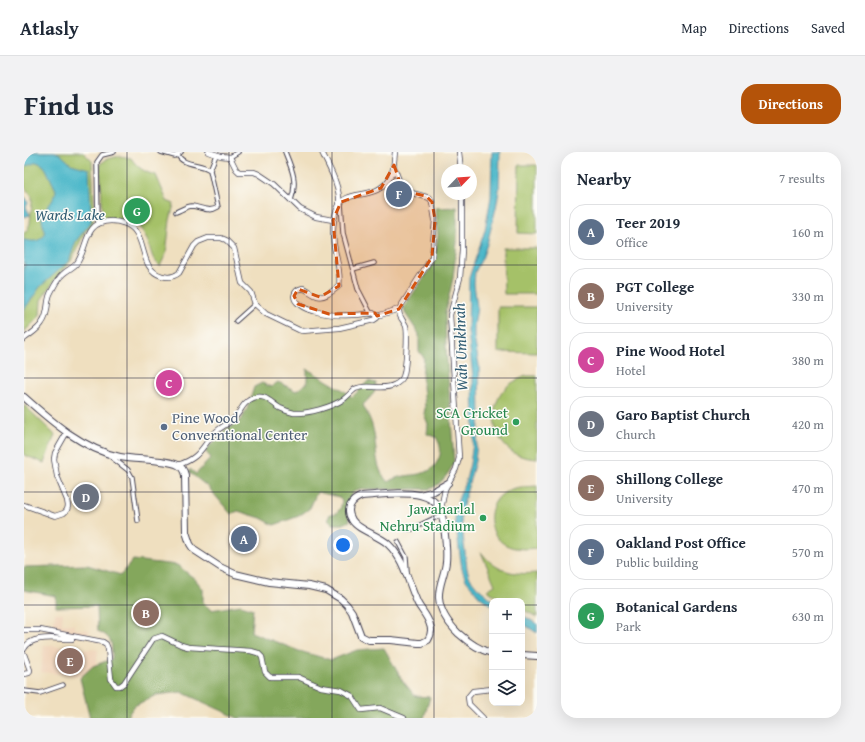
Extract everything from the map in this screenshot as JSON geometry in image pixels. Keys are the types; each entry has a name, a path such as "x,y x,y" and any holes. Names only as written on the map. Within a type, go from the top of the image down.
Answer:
{"main road":[{"path":"24,397 67,432 88,446 108,454 130,459 157,461 178,465 185,475 186,532 190,544 194,550 220,567 235,574 268,582 309,586 326,590 341,599 347,605 352,612 359,631 369,640 391,640 422,643 430,637 430,625 418,603 407,573 397,554 379,538 354,523 351,519 349,510 352,502 362,496 405,494 420,495 434,491 448,483"},
{"path":"420,495 433,501 442,512 447,555 440,589 440,604 446,617 462,637 474,646 489,652"},
{"path":"525,655 537,656"}],"street":[{"path":"98,224 97,162 102,155 114,152"},
{"path":"161,152 175,156 179,153 181,160 205,167 210,170"},
{"path":"208,152 230,157 238,152"},
{"path":"285,152 294,180 294,191 291,200"},
{"path":"322,152 338,190 342,226 360,294 371,314"},
{"path":"377,316 376,314 329,314 302,307 294,300 294,296 298,289 303,288 320,297 330,293 339,286 339,274 333,236 334,220 340,205 350,197 375,192 381,188 388,181 391,175 394,165 395,152"},
{"path":"459,152 460,164"},
{"path":"176,212 192,206 208,210 218,208 210,170 216,155"},
{"path":"230,157 237,171 254,172 259,174 274,184 298,207 308,214 334,220"},
{"path":"178,465 186,463 196,457 214,434 219,429 231,422 238,415 241,408 255,397 261,396 267,398 280,408 293,413 302,413 315,411 333,404 343,399 356,389 389,387 399,383 404,372 407,334 406,325 400,317 399,309 432,257 435,220 434,208 430,198 408,192 400,183 394,165"},
{"path":"403,526 406,529 412,529 442,512 444,494 448,483 456,470 459,458 450,315 460,278 462,250 462,200"},
{"path":"24,339 42,324 47,313 49,297 56,282 63,274 76,264 87,237 98,224 105,221 118,222 132,227 139,237 148,263 160,276 166,277 175,276 179,273 198,242 208,238 226,240 234,248 241,280 251,292 255,304 266,314 302,331 339,328 374,320 377,316 399,309"},
{"path":"353,269 374,263"},
{"path":"236,321 255,304"},
{"path":"24,504 55,516 64,513 67,510 67,500 57,476 54,459 55,453 67,432"},
{"path":"108,454 130,473 138,521"},
{"path":"398,542 406,557 407,573"},
{"path":"24,630 40,630 101,641 106,644 111,679 116,686 120,686 124,683 153,640 162,636 188,647 225,648 235,651 255,652 262,657 265,672 270,676 298,677 321,687 341,690 352,696 361,710 380,708 404,718"},
{"path":"24,649 28,643 37,639 83,638"},
{"path":"24,654 30,670 29,673 24,674"},
{"path":"24,691 40,693 63,685"},
{"path":"483,718 468,704 468,697 473,691 489,689"}],"highlighted area":[{"path":"394,165 400,183 408,192 426,196 432,202 435,220 432,257 399,309 377,316 375,313 329,314 298,304 294,296 298,289 320,297 339,286 333,220 341,202 381,188"}],"shaded area":[{"path":"55,613 63,613 62,624 74,624 74,629 89,630 89,635 53,633"},
{"path":"44,645 98,650 95,678 41,672"}],"green space":[{"name":"Wards Lake","path":"24,152 83,152 92,161 94,203 93,224 85,232 71,261 59,274 41,300 40,316 24,332 24,233 28,229 30,223 32,197 24,186"},
{"path":"120,156 131,158 142,169 148,173 156,175 167,201 174,204 170,220 166,254 160,266 153,257 146,237 137,225 126,220 103,219 100,164 107,159"},
{"path":"519,165 537,165 537,234 518,233"},
{"path":"457,207 457,242 453,278 445,313 454,463 447,475 438,484 430,489 360,489 352,493 347,508 350,521 343,524 333,524 328,519 330,514 337,513 341,507 342,500 339,497 317,492 310,508 299,516 274,525 261,518 238,511 231,514 208,487 189,472 190,469 196,474 211,458 205,451 225,430 236,424 243,417 254,387 262,383 271,387 278,382 296,391 307,383 307,369 352,397 368,381 376,383 374,393 363,405 374,432 380,470 388,482 401,477 423,473 435,465 440,455 440,450 436,437 427,434 428,424 424,414 425,408 422,375 424,358 419,351 419,334 405,313 404,307 434,263 438,236 436,208"},
{"path":"503,248 537,248 537,294 504,294"},
{"path":"498,307 537,307 537,353 498,352"},
{"name":"SCA Cricket Ground","path":"526,376 537,376 537,459 520,456 511,451 496,431 494,414 499,398 505,388 516,380"},
{"path":"24,405 55,435 44,463 24,455"},
{"path":"537,486 537,548 525,549 510,547 500,540 492,527 491,512 494,505 498,498 511,489"},
{"path":"481,552 493,564 506,571 513,573 537,573 537,617 525,611 525,598 499,598 487,590 495,585"},
{"path":"133,560 177,565 195,579 203,589 203,603 211,610 241,605 253,609 251,632 299,651 331,660 357,650 384,648 402,680 415,696 430,697 424,718 238,718 181,692 156,695 134,706 126,718 90,718 80,678 93,666 112,659 111,642 107,636 98,631 97,606 56,607 56,596 24,590 24,567 87,565 121,575"}],"water":[{"name":"Wards Lake","path":"24,152 54,152 60,154 71,164 89,169 91,222 76,241 69,261 40,287 24,310 24,240 36,241 43,237 45,230 42,223 43,213 52,202 56,190 43,165 37,162 24,167"},
{"path":"492,152 500,152 499,191 496,208 487,244 475,272 474,284 477,307 474,337 479,365 480,416 475,461 462,509 461,519 467,569 470,578 477,587 490,598 489,598 489,604 479,596 466,580 462,569 455,520 458,500 466,480 470,464 474,436 473,378 468,331 469,278 485,230 491,197"},
{"path":"24,197 28,203 26,207 30,215 24,217"},
{"path":"525,617 537,624 537,633 525,625"}],"place":[{"name":"Oakland Post Office","path":"399,194"},
{"name":"Botanical Gardens","path":"137,211"},
{"name":"Pine Wood Hotel","path":"169,383"},
{"name":"SCA Cricket Ground","path":"516,422"},
{"name":"Pine Wood Converntional Center","path":"164,427"},
{"name":"Garo Baptist Church","path":"86,497"},
{"name":"Jawaharlal Nehru Stadium","path":"483,518"},
{"name":"Teer 2019","path":"244,539"},
{"name":"PGT College","path":"146,613"},
{"name":"Shillong College","path":"70,661"}],"water label":[{"name":"Wah Umkhrah","path":"460,347"}]}
